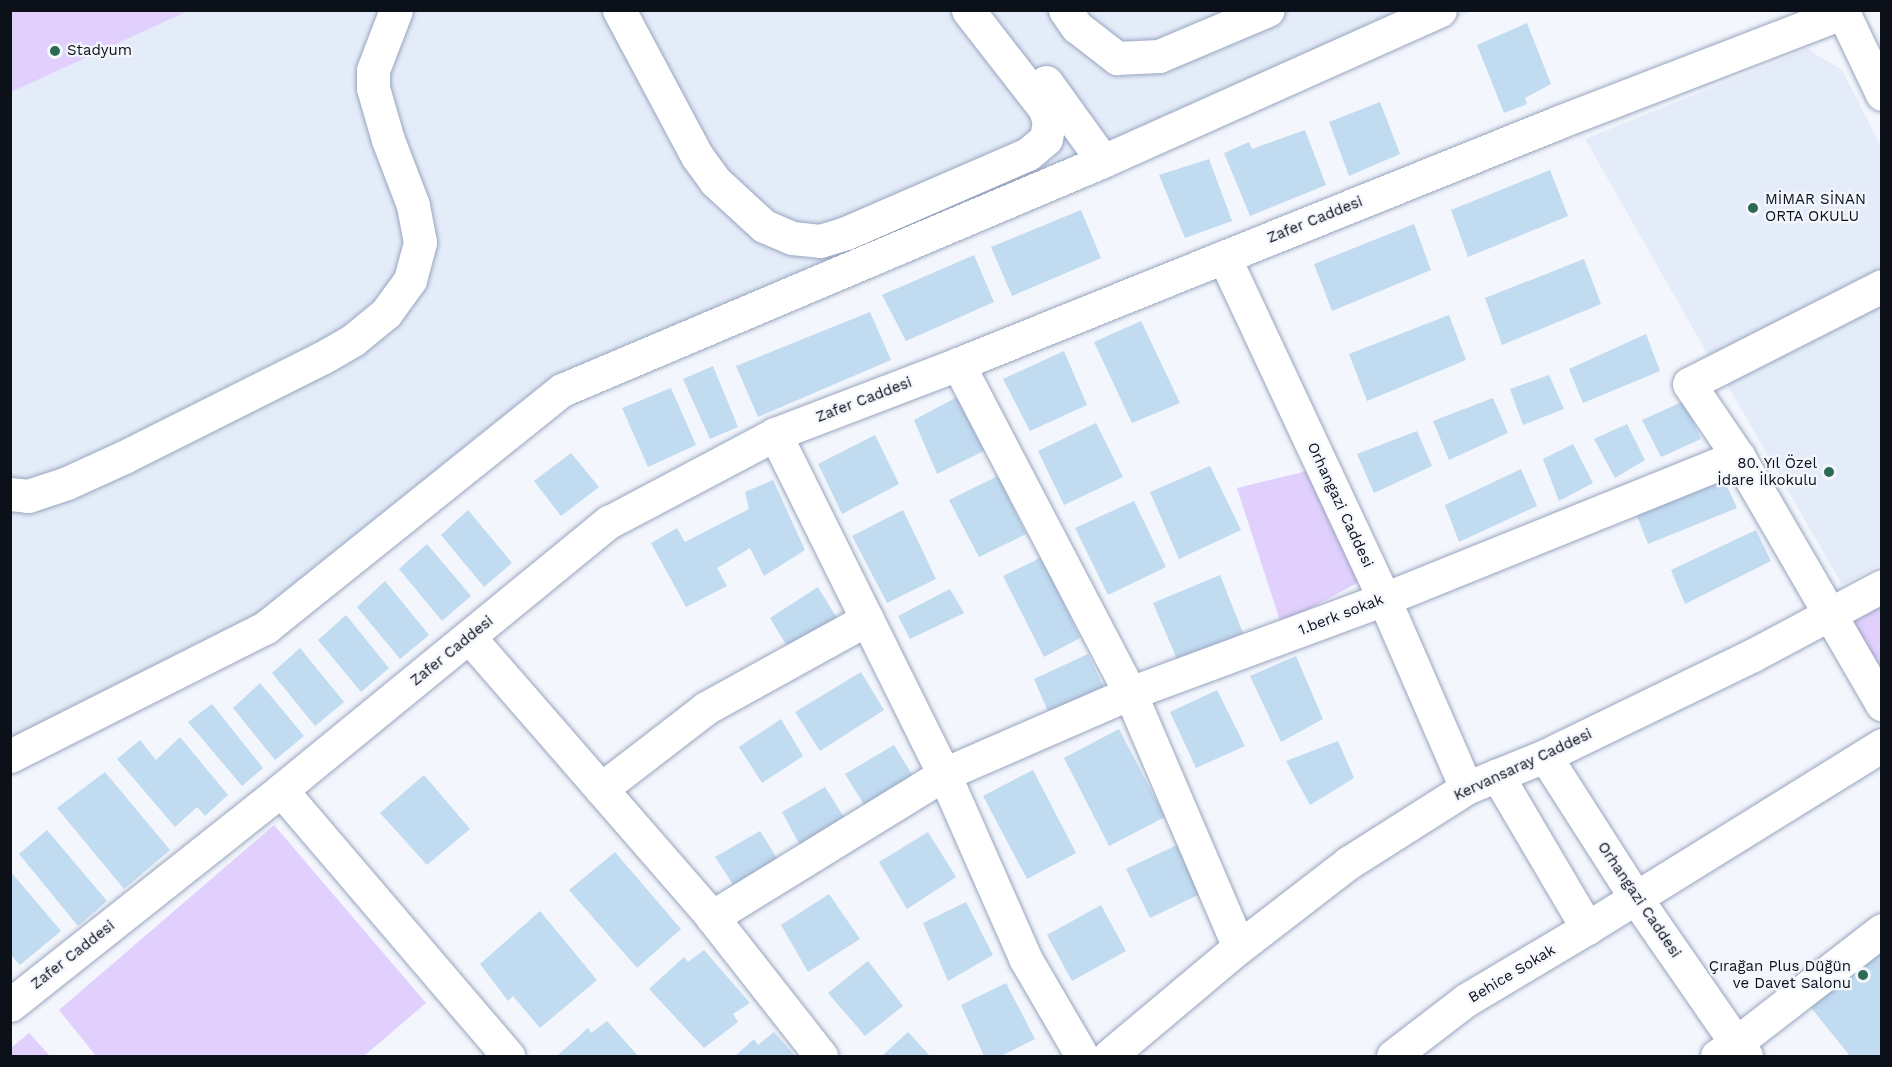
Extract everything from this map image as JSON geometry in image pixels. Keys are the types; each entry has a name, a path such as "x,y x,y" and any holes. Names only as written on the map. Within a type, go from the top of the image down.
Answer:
{"street":[{"path":"619,10 697,156 715,181 764,226 792,238 820,241 1028,154 1047,139 1049,121 1044,108 968,10"},
{"path":"994,10 1103,161"},
{"path":"1065,10 1077,27 1117,57 1159,56 1268,10"},
{"path":"10,756 266,627 562,390 1103,161 1440,10"},
{"path":"1842,12 1881,94"},
{"name":"Zafer Caddesi","path":"10,1005 280,790 609,522 775,434 958,364 1559,122 1842,12"},
{"path":"10,494 28,496 67,483 124,457 322,358 353,340 386,313 410,280 420,242 413,205 388,140 373,88 373,70 399,13"},
{"name":"Orhangazi Caddesi","path":"1224,257 1384,598 1466,788"},
{"path":"1881,286 1689,384 1738,456 1881,704"},
{"path":"958,364 1130,693 1239,947"},
{"path":"775,434 944,774 1025,958 1082,1056"},
{"name":"1.berk sokak","path":"712,917 944,774 1130,693 1384,598 1738,456"},
{"name":"Kervansaray Caddesi","path":"1109,1056 1239,947 1348,863 1466,788 1545,756 1828,615 1881,586"},
{"path":"600,789 706,708 867,619"},
{"path":"469,637 712,917 821,1056"},
{"name":"Behice Sokak","path":"1393,1056 1466,1000 1587,928 1881,745"},
{"name":"Orhangazi Caddesi","path":"1545,756 1733,1052"},
{"path":"1497,776 1587,928"},
{"path":"280,790 508,1056"},
{"path":"1733,1052 1881,930"}],"shaded area":[{"name":"Stadyum","path":"11,10 188,10 188,11 11,92"},
{"path":"11,11 1473,11 1027,202 562,409 274,636 11,774"},
{"name":"MİMAR SİNAN ORTA OKULU","path":"1807,49 1842,70 1881,146 1881,270 1711,360 1585,139"},
{"name":"80. Yıl Özel İdare İlkokulu","path":"1881,303 1881,564 1842,585 1724,379"},
{"path":"1311,470 1361,581 1281,624 1237,488"},
{"path":"1881,599 1881,682 1844,616"},
{"path":"274,825 426,1003 364,1056 96,1056 59,1010"},
{"path":"29,1033 50,1056 11,1056 11,1048"}],"building":[{"path":"1527,23 1551,84 1525,98 1527,104 1504,113 1477,45"},
{"path":"1380,102 1400,154 1349,176 1329,122"},
{"path":"1305,130 1326,185 1250,216 1224,153 1249,142 1252,149"},
{"path":"1209,159 1232,221 1185,238 1159,175"},
{"path":"1550,170 1568,216 1468,257 1451,210"},
{"path":"1081,210 1101,258 1012,296 991,247"},
{"path":"1414,224 1431,270 1332,311 1314,264"},
{"path":"974,255 994,302 906,341 882,295"},
{"path":"1584,259 1601,304 1502,345 1485,298"},
{"path":"870,312 891,360 758,417 736,366"},
{"path":"1449,315 1466,360 1367,401 1349,354"},
{"path":"1141,321 1180,403 1132,423 1094,342"},
{"path":"1646,334 1660,371 1583,403 1569,369"},
{"path":"1064,351 1087,405 1030,431 1003,379"},
{"path":"713,366 738,427 710,439 683,379"},
{"path":"1549,375 1564,409 1523,425 1510,389"},
{"path":"671,388 696,445 648,467 622,408"},
{"path":"957,397 984,451 937,474 914,420"},
{"path":"1493,398 1508,433 1449,460 1433,421"},
{"path":"1684,401 1701,439 1661,457 1642,420"},
{"path":"1096,423 1123,477 1064,505 1038,451"},
{"path":"1627,424 1645,460 1615,478 1594,439"},
{"path":"1417,431 1432,466 1374,493 1357,454"},
{"path":"875,435 899,484 842,514 818,464"},
{"path":"1573,444 1593,483 1559,501 1543,459"},
{"path":"571,453 599,487 561,516 534,481"},
{"path":"1210,466 1241,530 1179,559 1150,492"},
{"path":"1521,469 1537,506 1459,542 1445,505"},
{"path":"1721,473 1737,508 1648,544 1635,511"},
{"path":"998,476 1026,534 979,557 949,500"},
{"path":"773,480 805,550 764,576 750,548 717,568 727,586 686,607 651,543 677,528 685,542 749,509 745,492"},
{"path":"1134,501 1166,567 1108,595 1075,528"},
{"path":"468,510 512,563 484,587 441,535"},
{"path":"903,510 936,579 887,603 852,536"},
{"path":"1756,530 1771,561 1685,604 1671,570"},
{"path":"427,544 471,596 442,621 399,569"},
{"path":"1042,557 1080,638 1044,657 1003,576"},
{"path":"1220,575 1243,633 1179,664 1153,603"},
{"path":"385,581 429,635 400,659 357,607"},
{"path":"818,587 841,625 791,653 770,618"},
{"path":"950,589 964,613 910,639 898,616"},
{"path":"346,615 389,668 361,692 318,640"},
{"path":"300,648 344,702 315,726 272,673"},
{"path":"1088,654 1105,690 1050,716 1034,679"},
{"path":"1296,656 1323,719 1281,742 1250,676"},
{"path":"861,672 884,710 820,751 795,712"},
{"path":"260,683 304,736 275,760 233,708"},
{"path":"1217,690 1245,746 1196,768 1170,712"},
{"path":"212,704 263,768 242,786 188,722"},
{"path":"781,719 803,756 762,783 739,747"},
{"path":"1119,729 1165,817 1109,846 1064,758"},
{"path":"180,737 228,795 205,816 197,807 175,827 117,759 140,740 156,760"},
{"path":"1338,741 1354,778 1310,805 1286,761"},
{"path":"894,745 916,781 868,811 845,774"},
{"path":"1033,770 1076,853 1027,879 983,796"},
{"path":"105,772 170,850 124,889 57,808"},
{"path":"424,775 470,829 427,865 380,813"},
{"path":"825,787 849,825 803,851 782,812"},
{"path":"47,830 107,901 78,926 19,854"},
{"path":"760,831 782,866 738,892 715,857"},
{"path":"928,832 956,877 907,909 879,862"},
{"path":"1177,845 1200,894 1150,918 1126,869"},
{"path":"615,852 681,929 637,968 569,890"},
{"path":"10,871 61,931 20,965 10,954"},
{"path":"829,894 860,939 808,972 781,925"},
{"path":"966,902 993,955 948,981 923,923"},
{"path":"1101,905 1126,951 1072,981 1047,935"},
{"path":"540,911 597,980 540,1028 513,996 508,1001 480,964"},
{"name":"Çırağan Plus Düğün ve Davet Salonu","path":"1882,946 1882,1056 1850,1056 1808,1004"},
{"path":"704,950 750,1003 733,1014 738,1022 704,1048 649,989 684,957 688,962"},
{"path":"868,961 903,1006 865,1036 828,993"},
{"path":"1006,983 1035,1039 1001,1056 984,1056 961,1005"},
{"path":"607,1021 638,1056 557,1056 588,1028 591,1033"},
{"path":"774,1032 795,1056 735,1056 754,1039 758,1045"},
{"path":"908,1032 930,1056 882,1056"}],"place":[{"name":"Stadyum","path":"55,51"},
{"name":"MİMAR SİNAN ORTA OKULU","path":"1753,208"},
{"name":"80. Yıl Özel İdare İlkokulu","path":"1829,472"},
{"name":"Çırağan Plus Düğün ve Davet Salonu","path":"1863,975"}]}
